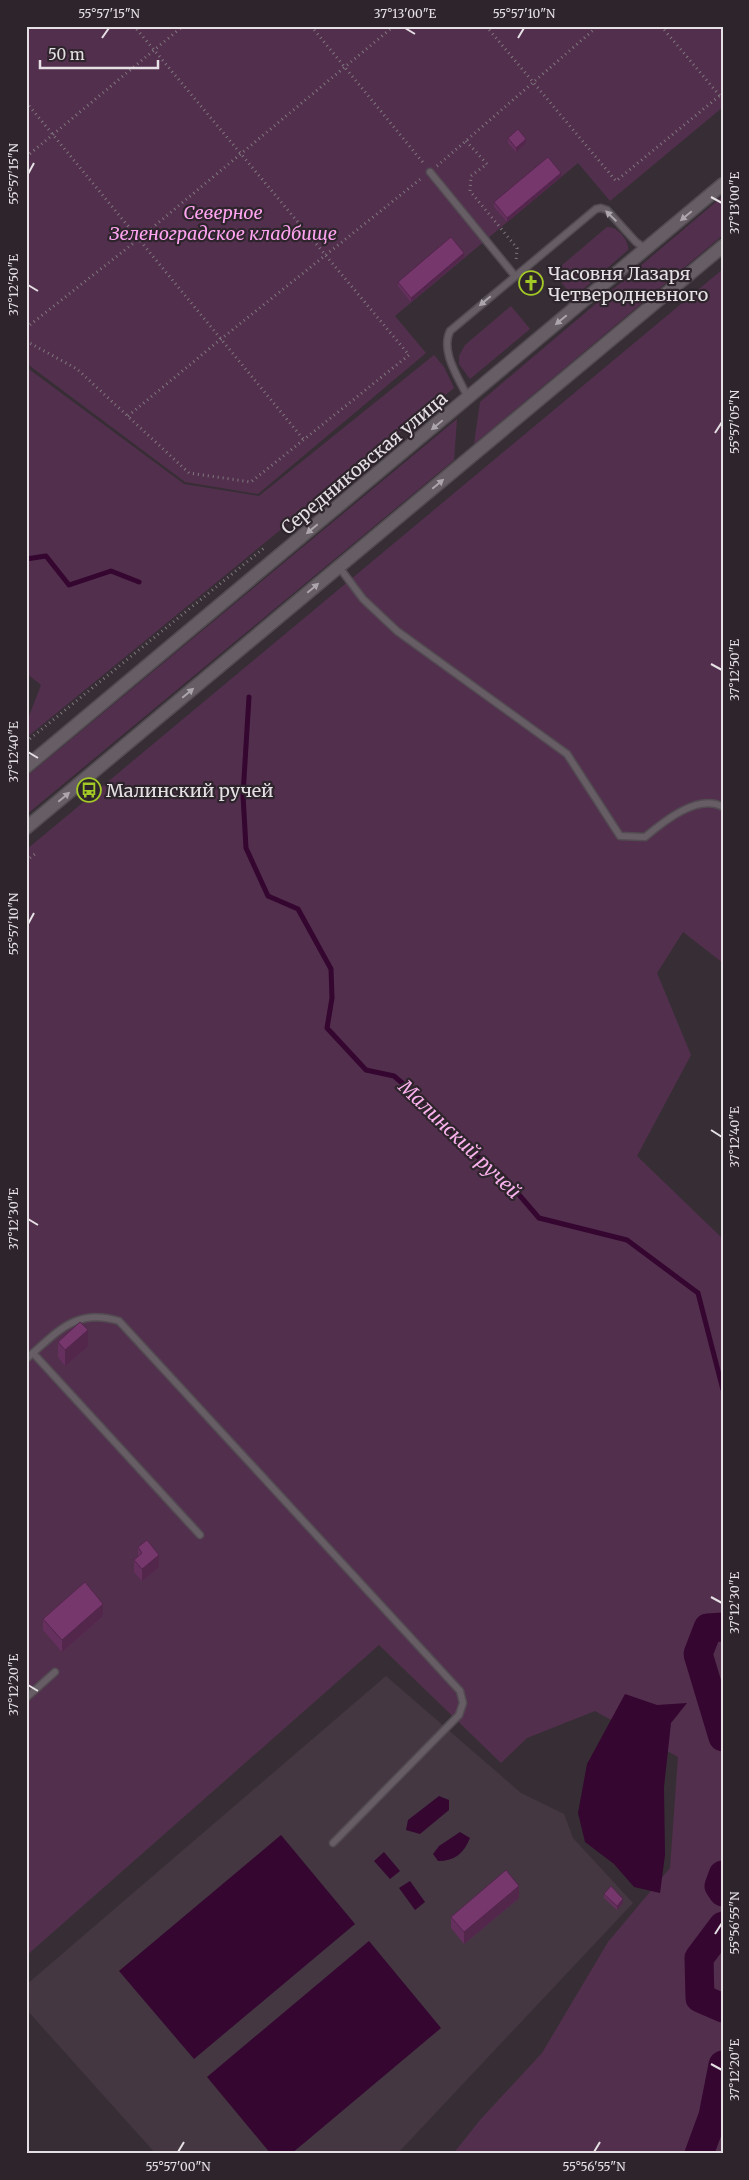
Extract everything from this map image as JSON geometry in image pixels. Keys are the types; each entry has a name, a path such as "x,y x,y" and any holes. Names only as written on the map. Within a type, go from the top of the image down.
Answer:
{"street":[{"name":"Середниковская улица","path":"26,767 723,184"},
{"path":"26,828 723,246"}],"lane":[{"path":"430,172 515,276"},
{"path":"468,399 447,350 448,336 450,332 515,276 596,209 607,210 646,249"},
{"path":"339,566 363,599 397,631 568,754 620,836 645,837 667,818 694,806 718,805 723,807"},
{"path":"26,1359 69,1322 88,1316 104,1316 119,1320 460,1691 463,1703 459,1715 333,1843"},
{"path":"33,1353 200,1535"},
{"path":"26,1698 55,1672"}],"path":[{"path":"26,341 77,369 189,473 251,482 409,355 134,26"},
{"path":"26,157 183,26"},
{"path":"311,26 430,172"},
{"path":"26,328 140,238 394,26"},
{"path":"486,26 616,180 721,94 661,26"},
{"path":"128,416 430,172 598,26"},
{"path":"26,102 140,238 304,440"},
{"path":"466,141 488,164 471,176 470,191 517,248 515,276"},
{"path":"26,742 271,542"},
{"path":"26,861 36,854"}],"shaded area":[{"path":"386,1676 521,1793 564,1814 573,1838 633,1903 397,2154 156,2154 26,2009 26,1985"},
{"path":"625,1694 657,1705 687,1703 671,1723 664,1787 665,1855 660,1893 634,1887 614,1864 585,1842 578,1813 587,1764"},
{"path":"439,1796 449,1800 449,1810 420,1834 406,1830 408,1820"},
{"path":"460,1832 470,1838 462,1852 449,1860 438,1861 433,1854 439,1846"},
{"path":"281,1835 355,1924 194,2059 119,1971"},
{"path":"384,1852 400,1871 390,1879 374,1861"},
{"path":"410,1881 425,1902 415,1910 399,1888"},
{"path":"369,1941 441,2028 291,2154 271,2154 207,2077"}],"green space":[{"name":"Северное Зеленоградское кладбище","path":"26,26 723,26 723,107 610,201 578,163 395,316 426,353 258,494 185,482 26,363"},
{"path":"723,196 723,235 474,444 480,402"},
{"path":"607,227 611,227 622,234 627,242 628,250 573,298 554,272"},
{"path":"723,269 723,963 683,932 657,973 691,1055 637,1156 723,1239 723,2154 453,2154 480,2120 542,2053 608,1942 670,1868 678,1757 595,1711 527,1738 501,1763 379,1645 26,1956 26,850"},
{"path":"511,306 530,329 470,379 459,364 459,356 465,345"},
{"path":"434,355 444,367 454,388 26,738 26,724 41,685 26,673 26,367 184,484 259,496"},
{"path":"457,419 454,460 26,815 26,777"}],"building":[{"path":"518,129 526,139 516,148 508,138"},
{"path":"548,157 561,173 507,218 494,202"},
{"path":"451,237 464,253 411,298 398,282"},
{"name":"Часовня Лазаря Четверодневного","path":"533,270 541,274 541,280 529,290 520,280"},
{"path":"80,1322 88,1330 65,1350 58,1342"},
{"path":"147,1540 159,1555 142,1569 134,1560 142,1553 138,1547"},
{"path":"85,1582 103,1604 62,1640 43,1619"},
{"path":"506,1870 519,1886 464,1932 451,1917"},
{"path":"611,1886 623,1899 617,1906 604,1894"}],"waterway":[{"name":"Малинский ручей","path":"26,559 46,556 69,585 111,571 139,582"},
{"name":"Малинский ручей","path":"249,697 243,795 246,848 268,896 298,909 331,969 332,998 327,1028 366,1070 394,1076 436,1112 464,1146 503,1176 539,1218 627,1240 698,1293 723,1390"},
{"path":"723,1627 708,1628 698,1654 723,1737"},
{"path":"723,1875 719,1886 723,1892"},
{"path":"723,1926 699,1958 700,1998 723,2008"},
{"path":"699,2154 713,2116 723,2065"}],"place":[{"name":"Часовня Лазаря Четверодневного","path":"531,283"},
{"name":"Малинский ручей","path":"89,790"}]}
